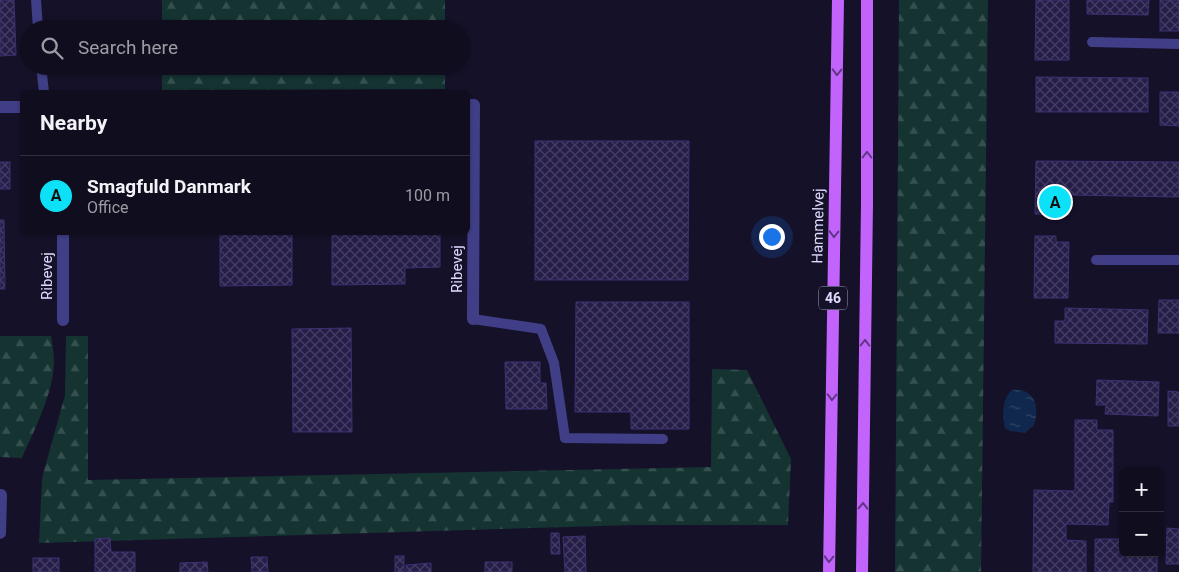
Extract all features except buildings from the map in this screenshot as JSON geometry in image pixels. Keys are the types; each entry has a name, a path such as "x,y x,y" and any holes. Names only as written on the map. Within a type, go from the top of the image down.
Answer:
{"main road":[{"name":"Hammelvej","path":"829,572 838,0"},
{"name":"46","path":"862,572 867,204 867,1"}],"street":[{"name":"Ribevej","path":"470,105 474,105 473,320"},
{"path":"0,107 20,107"},
{"name":"Ribevej","path":"63,235 63,320"},
{"path":"0,533 1,495"}],"lane":[{"path":"36,0 37,20"},
{"path":"1092,42 1179,44"},
{"path":"42,75 44,90"},
{"path":"1096,260 1179,260"},
{"path":"473,320 541,329 554,363 565,438 663,439"}],"green space":[{"path":"162,0 445,0 445,20 162,20"},
{"path":"899,0 988,0 981,572 895,572"},
{"path":"162,75 445,75 445,89 162,90"},
{"path":"0,336 51,336 54,360 51,385 43,410 22,458 0,457"},
{"path":"66,336 88,336 88,480 711,467 712,369 747,370 791,459 788,525 635,525 39,543 42,478 65,395"}],"water":[{"path":"1012,390 1020,390 1031,395 1036,405 1034,425 1025,433 1010,431 1005,428 1004,408 1006,398"}],"place":[{"name":"Smagfuld Danmark","path":"1055,202"}]}
